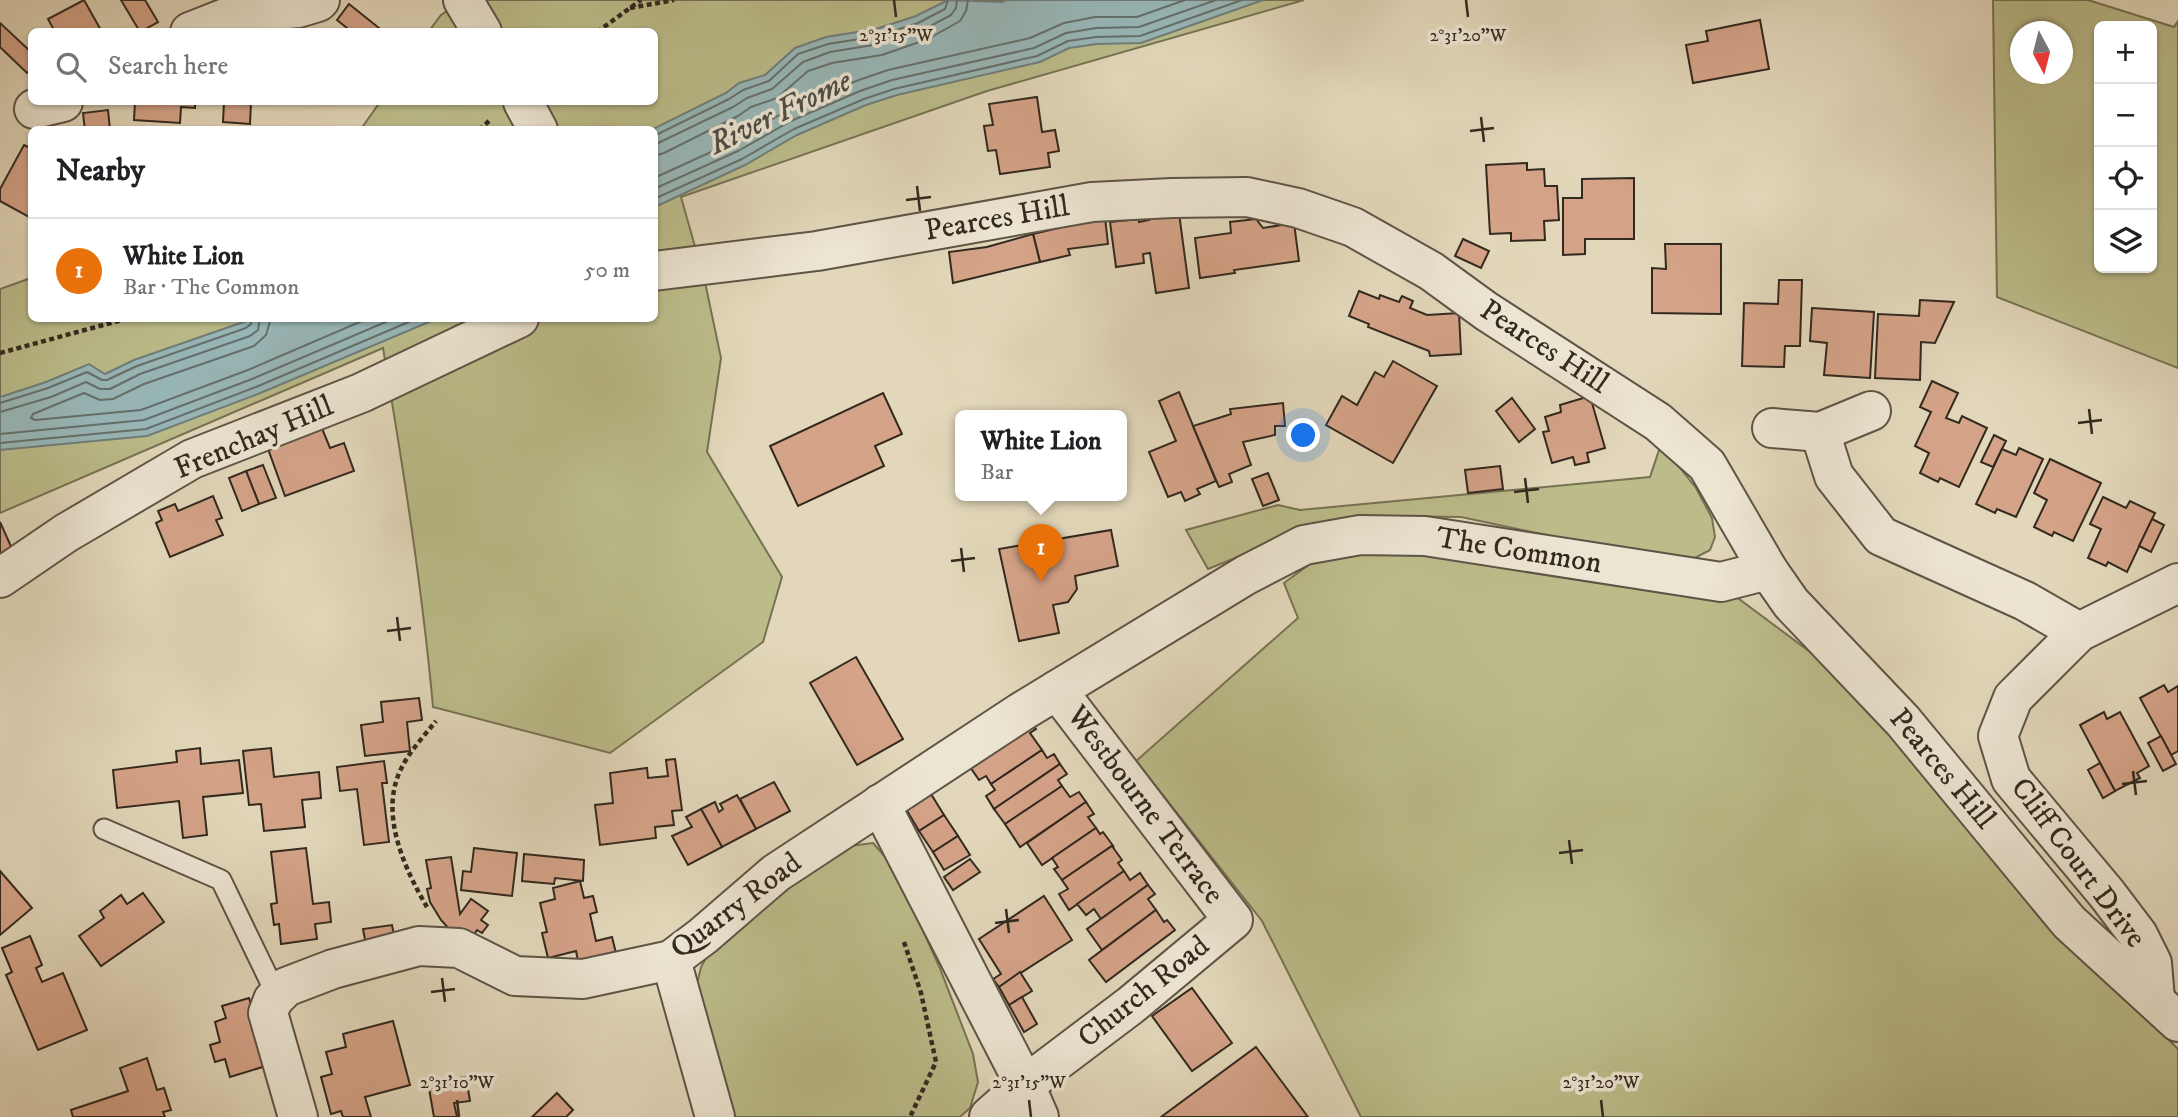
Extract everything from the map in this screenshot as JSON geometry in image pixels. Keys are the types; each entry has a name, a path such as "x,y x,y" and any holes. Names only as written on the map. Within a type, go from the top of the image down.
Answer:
{"street":[{"path":"200,28 238,13 298,8 320,0"},
{"path":"463,0 480,28"},
{"path":"525,105 536,126"},
{"name":"Pearces Hill","path":"658,271 817,251 1092,202 1247,197 1298,208 1353,226 1431,271 1486,311 1658,422 1707,465 1768,570 1791,603 1903,721 2069,922 2166,1011"},
{"name":"Frenchay Hill","path":"0,578 66,533 192,459 361,393 511,322"},
{"path":"1772,428 1820,432 1871,411"},
{"path":"1820,432 1834,476 1881,536 2025,601 2079,632"},
{"name":"The Common","path":"1057,690 1246,575 1304,545 1360,535 1425,537 1721,582 1768,570"},
{"name":"Cliff Court Drive","path":"2166,1011 2152,963 2138,935 2011,779 1998,736 2013,698 2079,632 2178,583"},
{"name":"Quarry Road","path":"277,996 286,987 333,969 419,946 459,948 516,976 583,979 671,960 776,873 1057,690"},
{"name":"Westbourne Terrace","path":"1057,690 1233,920"},
{"path":"880,804 1032,1101"},
{"name":"Church Road","path":"989,1117 1032,1101 1130,1005 1233,920"},
{"path":"671,960 715,1117"},
{"path":"277,996 272,1000 268,1013 285,1108"}],"lane":[{"path":"104,830 221,880 277,996"}],"path":[{"path":"602,28 641,0"},
{"path":"629,8 674,0"},
{"path":"0,353 114,322"},
{"path":"436,721 402,766 391,801 395,834 403,857 418,892 451,948"},
{"path":"901,934 921,993 936,1062 909,1117"}],"green space":[{"path":"464,0 1304,0 987,91 681,197 705,282 721,358 707,452 782,577 763,642 610,753 433,707 411,527 383,348 0,513 0,289 28,279 28,322 658,322 658,126 363,126 378,105 658,105 658,28 431,28 441,15"},
{"path":"1993,0 2088,0 2155,21 2094,21 2094,273 2157,273 2157,22 2174,27 2178,21 2178,368 1997,297"},
{"path":"1661,444 1696,488 1712,518 1715,537 1710,550 1695,558 1659,559 1461,517 1387,516 1297,533 1208,569 1186,530 1278,505 1300,510 1650,477"},
{"path":"1367,546 1735,596 1825,663 2132,1004 2178,1049 2178,1117 1361,1117 1262,921 1136,761 1298,618 1284,583 1310,564"},
{"path":"873,843 894,867 939,966 973,1054 978,1082 970,1108 960,1117 732,1117 696,988 701,967 718,937 842,847"}],"water":[{"name":"River Frome","path":"948,0 1263,0 1141,43 1069,48 1040,62 897,95 866,105 797,135 745,165 658,206 658,127 726,93 739,83 765,75 795,48 826,37 876,29 916,16"},
{"path":"243,322 429,322 258,394 147,436 0,450 0,397 89,364 105,374 134,360"}],"building":[{"path":"84,0 100,28 53,28 48,19"},
{"path":"121,0 145,0 158,22 147,28 138,28"},
{"path":"349,4 379,28 347,28 337,20"},
{"path":"1760,20 1769,69 1693,83 1686,45 1708,41 1706,31"},
{"path":"0,23 28,49 28,72 27,73 0,47"},
{"path":"1037,97 1042,132 1055,130 1059,151 1048,153 1050,167 1000,174 996,150 988,151 984,126 993,125 989,104"},
{"path":"135,105 195,105 195,108 181,107 180,123 134,120"},
{"path":"224,105 251,105 250,124 223,122"},
{"path":"108,110 110,126 85,126 83,113"},
{"path":"24,145 28,147 28,216 0,201 0,189"},
{"path":"1527,163 1527,170 1544,169 1545,186 1557,186 1559,220 1544,221 1545,240 1511,241 1511,233 1490,234 1486,165"},
{"path":"1634,178 1634,239 1585,239 1585,254 1563,255 1563,198 1582,198 1582,179"},
{"path":"1104,209 1108,244 1068,249 1070,255 1040,262 1033,234 1059,228 1058,214"},
{"path":"1179,213 1189,288 1156,293 1150,253 1143,254 1144,263 1116,267 1110,222 1139,219 1139,222 1149,220 1148,217"},
{"path":"1256,219 1263,228 1294,223 1299,261 1234,270 1235,273 1200,278 1195,238 1231,233 1230,222"},
{"path":"1033,234 1040,262 953,283 949,252 987,247"},
{"path":"1463,239 1489,251 1481,268 1455,256"},
{"path":"1665,244 1721,244 1721,314 1652,313 1652,268 1666,269"},
{"path":"1779,280 1802,280 1800,346 1785,346 1784,367 1742,366 1744,303 1778,304"},
{"path":"1359,291 1379,299 1380,295 1399,302 1402,296 1413,301 1410,308 1427,315 1459,313 1461,354 1430,356 1429,351 1368,327 1369,324 1349,316"},
{"path":"1920,300 1954,302 1935,343 1921,342 1920,380 1875,378 1878,314 1919,316"},
{"path":"1812,308 1874,312 1870,378 1824,375 1827,343 1810,341"},
{"path":"1393,361 1437,386 1393,463 1326,425 1342,396 1357,405 1375,372 1384,377"},
{"path":"1932,381 1958,393 1946,418 1959,423 1962,416 1987,428 1959,487 1940,478 1938,482 1920,473 1929,453 1915,446 1931,412 1920,407"},
{"path":"1179,392 1216,481 1197,489 1200,494 1185,501 1181,492 1168,497 1149,452 1176,441 1159,401"},
{"path":"883,393 902,434 875,446 884,466 798,506 770,446"},
{"path":"1590,396 1605,448 1587,453 1589,462 1575,465 1573,457 1552,463 1543,432 1549,431 1545,417 1561,412 1560,405"},
{"path":"1512,398 1535,429 1519,442 1496,411"},
{"path":"1283,403 1285,426 1275,426 1275,435 1243,442 1251,465 1229,474 1232,482 1219,487 1193,426 1231,414 1230,409"},
{"path":"321,426 330,448 344,443 354,471 285,496 267,446"},
{"path":"1994,435 2006,441 1993,467 1981,462"},
{"path":"2019,448 2043,459 2016,517 1997,509 1995,513 1976,504 2002,449 2016,455"},
{"path":"2050,459 2101,483 2073,541 2054,532 2052,536 2034,527 2047,500 2034,493"},
{"path":"263,465 276,498 259,504 246,471"},
{"path":"1500,466 1503,489 1468,493 1465,470"},
{"path":"246,471 259,504 242,511 229,478"},
{"path":"1268,473 1279,500 1263,506 1252,479"},
{"path":"213,496 222,518 216,520 223,535 170,557 156,523 162,520 158,511 175,504 178,511"},
{"path":"2103,497 2126,508 2130,501 2155,513 2127,572 2108,562 2106,566 2088,558 2101,529 2090,524"},
{"path":"2152,519 2164,525 2151,552 2139,546"},
{"path":"0,522 14,553 0,560"},
{"path":"1111,530 1118,566 1075,576 1077,589 1068,602 1053,605 1059,633 1019,641 999,549"},
{"path":"856,657 903,739 857,765 810,683"},
{"path":"2164,685 2168,692 2178,686 2178,751 2171,755 2140,698"},
{"path":"419,698 422,720 407,722 410,751 365,756 361,725 383,722 381,702"},
{"path":"2104,712 2107,719 2120,712 2149,766 2137,773 2140,778 2115,791 2080,725"},
{"path":"1030,721 1036,729 1030,733 1042,750 991,784 986,776 979,780 968,764"},
{"path":"2161,736 2176,764 2163,771 2148,743"},
{"path":"200,748 201,764 239,760 243,793 203,797 207,835 183,838 179,801 117,808 113,770 177,762 176,751"},
{"path":"271,748 274,777 319,772 321,798 302,800 305,827 264,831 261,804 249,805 243,751"},
{"path":"1042,750 1047,758 1054,754 1060,764 994,809 986,796 995,790 991,784"},
{"path":"675,759 682,810 672,811 674,825 655,827 656,838 600,845 595,805 613,803 610,773 647,768 648,778 668,776 666,760"},
{"path":"384,761 387,783 382,783 389,842 364,845 357,789 340,791 337,767"},
{"path":"2100,763 2115,791 2103,798 2088,770"},
{"path":"1060,764 1067,774 1058,780 1062,786 1005,824 994,809"},
{"path":"774,782 790,811 756,829 740,799"},
{"path":"1062,786 1070,797 1079,792 1086,802 1020,847 1005,824"},
{"path":"931,794 944,815 919,831 906,809"},
{"path":"737,795 756,829 722,847 701,809 715,802 719,812 723,809 720,804"},
{"path":"1086,802 1094,814 1088,817 1096,828 1042,865 1027,843"},
{"path":"701,809 722,847 688,865 672,836 692,827 686,817"},
{"path":"944,815 958,836 933,852 919,831"},
{"path":"1096,828 1100,834 1103,832 1114,847 1062,880 1054,869 1058,867 1052,858"},
{"path":"958,836 970,855 944,870 933,852"},
{"path":"1112,846 1122,860 1118,863 1124,871 1069,910 1059,894 1068,889 1062,880"},
{"path":"306,848 313,904 329,902 331,922 315,924 317,939 281,944 279,924 274,925 271,904 277,903 271,852"},
{"path":"474,848 517,853 512,896 461,890 463,871 471,872"},
{"path":"524,854 584,860 583,881 555,878 554,884 522,881"},
{"path":"451,857 460,914 471,899 488,911 481,920 488,925 482,933 477,930 469,943 441,920 430,902 427,889 431,888 426,860"},
{"path":"970,859 980,872 953,890 944,877"},
{"path":"0,871 32,908 0,935"},
{"path":"1124,871 1130,880 1140,873 1148,885 1101,919 1094,909 1086,915 1077,904"},
{"path":"580,881 584,898 593,896 597,912 590,914 596,941 612,937 617,957 579,966 576,951 548,958 542,933 547,932 540,903 555,899 553,888"},
{"path":"1148,885 1155,894 1148,899 1156,910 1102,950 1087,929"},
{"path":"143,893 164,922 101,966 79,936 104,918 100,911 121,895 127,904"},
{"path":"1044,896 1072,940 999,987 993,979 1001,974 979,939"},
{"path":"1156,910 1164,922 1167,920 1175,930 1106,982 1089,960"},
{"path":"392,925 395,941 366,945 363,929"},
{"path":"30,936 42,965 36,968 42,982 63,973 87,1030 38,1050 6,975 12,972 2,948"},
{"path":"1020,972 1032,991 1009,1005 999,987"},
{"path":"1192,988 1232,1043 1192,1071 1152,1016"},
{"path":"1022,997 1037,1024 1024,1032 1009,1005"},
{"path":"249,998 269,1065 230,1077 225,1059 215,1062 210,1045 220,1042 215,1022 226,1018 222,1006"},
{"path":"393,1021 410,1085 365,1097 371,1117 343,1117 341,1111 331,1114 321,1077 332,1074 326,1052 346,1047 343,1034"},
{"path":"1256,1047 1308,1117 1161,1117"},
{"path":"147,1058 157,1090 164,1088 171,1110 163,1112 165,1117 73,1117 71,1110 128,1091 120,1068"},
{"path":"466,1077 470,1101 454,1103 457,1117 434,1117 428,1083"},
{"path":"557,1093 573,1110 566,1117 532,1117"}],"place":[{"name":"White Lion","path":"1041,582"}]}
